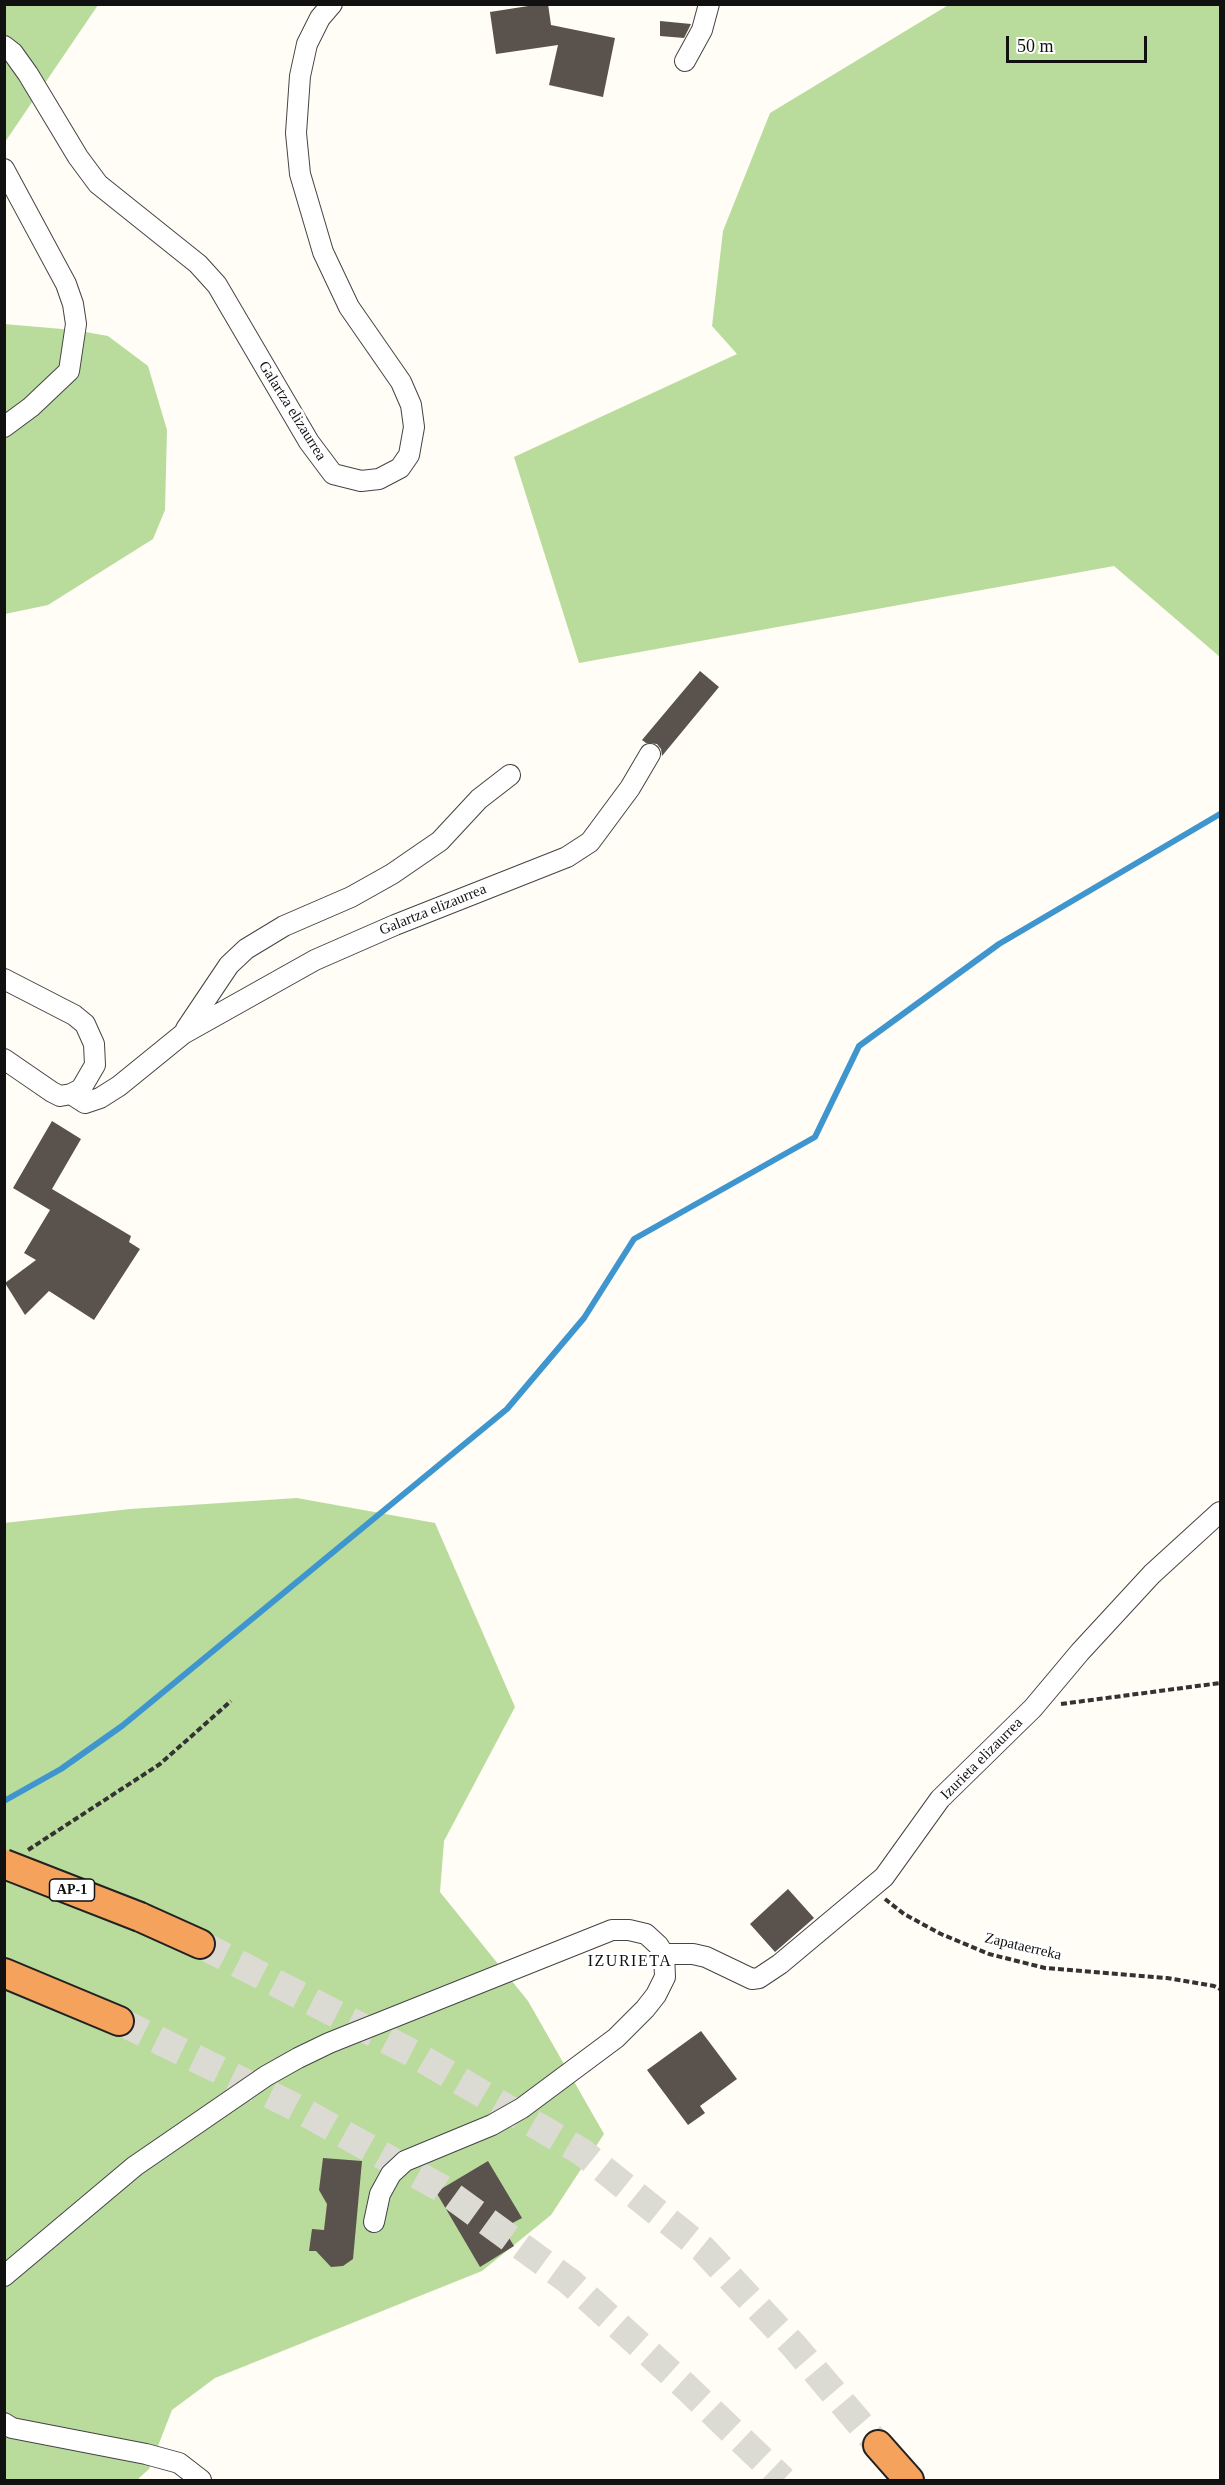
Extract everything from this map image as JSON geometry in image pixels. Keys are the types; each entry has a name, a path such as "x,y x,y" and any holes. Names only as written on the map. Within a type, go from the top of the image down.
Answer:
{"highway":[{"name":"AP-1","path":"15,1857 200,1944"},
{"path":"4,1973 119,2021"},
{"path":"878,2445 909,2481"}],"street":[{"name":"Galartza elizaurrea","path":"4,46 13,53 28,74 78,157 98,184 198,264 217,285 309,442 333,474 361,481 379,479 400,468 409,455 414,427 411,405 401,382 349,307 323,252 300,174 296,133 300,76 307,44 320,18 332,4"},
{"path":"685,61 702,30 709,4"},
{"path":"4,169 66,284 73,304 76,324 69,371 31,407 4,427"},
{"name":"Galartza elizaurrea","path":"4,1059 52,1092 60,1095 71,1094 85,1103 100,1098 119,1086 183,1034 315,960 395,924 567,857 590,842 630,788 650,754"},
{"name":"Galartza elizaurrea","path":"183,1034 230,965 246,949 284,926 351,897 392,874 440,841 478,799 510,775"},
{"path":"4,979 74,1015 85,1024 92,1036 95,1065 81,1089 71,1094"},
{"name":"Izurieta elizaurrea","path":"664,1954 700,1955 752,1979 759,1978 884,1876 940,1799 1033,1708 1080,1652 1144,1583 1221,1512"},
{"path":"4,2276 135,2166 266,2076 298,2058 328,2043 612,1930 629,1930 646,1934 658,1945 664,1954 665,1977 656,1995 616,2038 522,2108 492,2125 405,2161 391,2174 380,2194 374,2222"},
{"path":"4,2423 12,2428 51,2437 146,2454 179,2463 201,2481"}],"path":[{"path":"1033,1708 1221,1683"},
{"path":"15,1857 160,1764 231,1701"},
{"name":"Zapataerreka","path":"872,1888 904,1914 941,1934 989,1954 1045,1968 1167,1978 1221,1989"}],"green space":[{"path":"950,4 1220,5 1220,657 1114,566 579,663 514,457 737,354 712,326 723,231 770,113"},
{"path":"5,5 98,5 5,142"},
{"path":"4,324 74,330 108,336 148,366 167,430 165,510 153,539 48,605 5,614"},
{"path":"297,1498 435,1523 515,1707 444,1841 440,1892 528,2001 604,2134 551,2215 482,2271 215,2378 172,2410 149,2469 137,2480 5,2480 4,1523 130,1509"}],"building":[{"path":"548,4 551,25 615,38 603,97 549,85 558,45 496,54 490,12"},
{"path":"660,21 691,24 684,38 660,36"},
{"path":"700,671 719,687 662,756 657,744 646,743 642,740"},
{"path":"52,1121 81,1139 52,1189 131,1236 129,1242 140,1249 94,1320 49,1291 25,1315 5,1283 36,1260 24,1253 50,1210 13,1188"},
{"path":"788,1889 814,1918 775,1952 750,1924"},
{"path":"701,2031 737,2079 700,2106 705,2113 688,2125 647,2070"},
{"path":"323,2158 362,2161 353,2259 343,2266 331,2267 316,2251 309,2251 312,2229 324,2230 327,2204 319,2190"},
{"path":"488,2161 522,2218 503,2228 514,2246 480,2267 436,2192"}],"waterway":[{"path":"4,1801 61,1769 122,1726 507,1409 584,1318 634,1239 815,1137 859,1046 999,944 1220,814"}],"tunnel":[{"path":"200,1944 414,2054 582,2152 703,2249 794,2346 878,2445"},
{"path":"119,2021 295,2107 441,2188 569,2281 685,2386 783,2480"}],"district":[{"name":"IZURIETA","path":"630,1962"}]}
